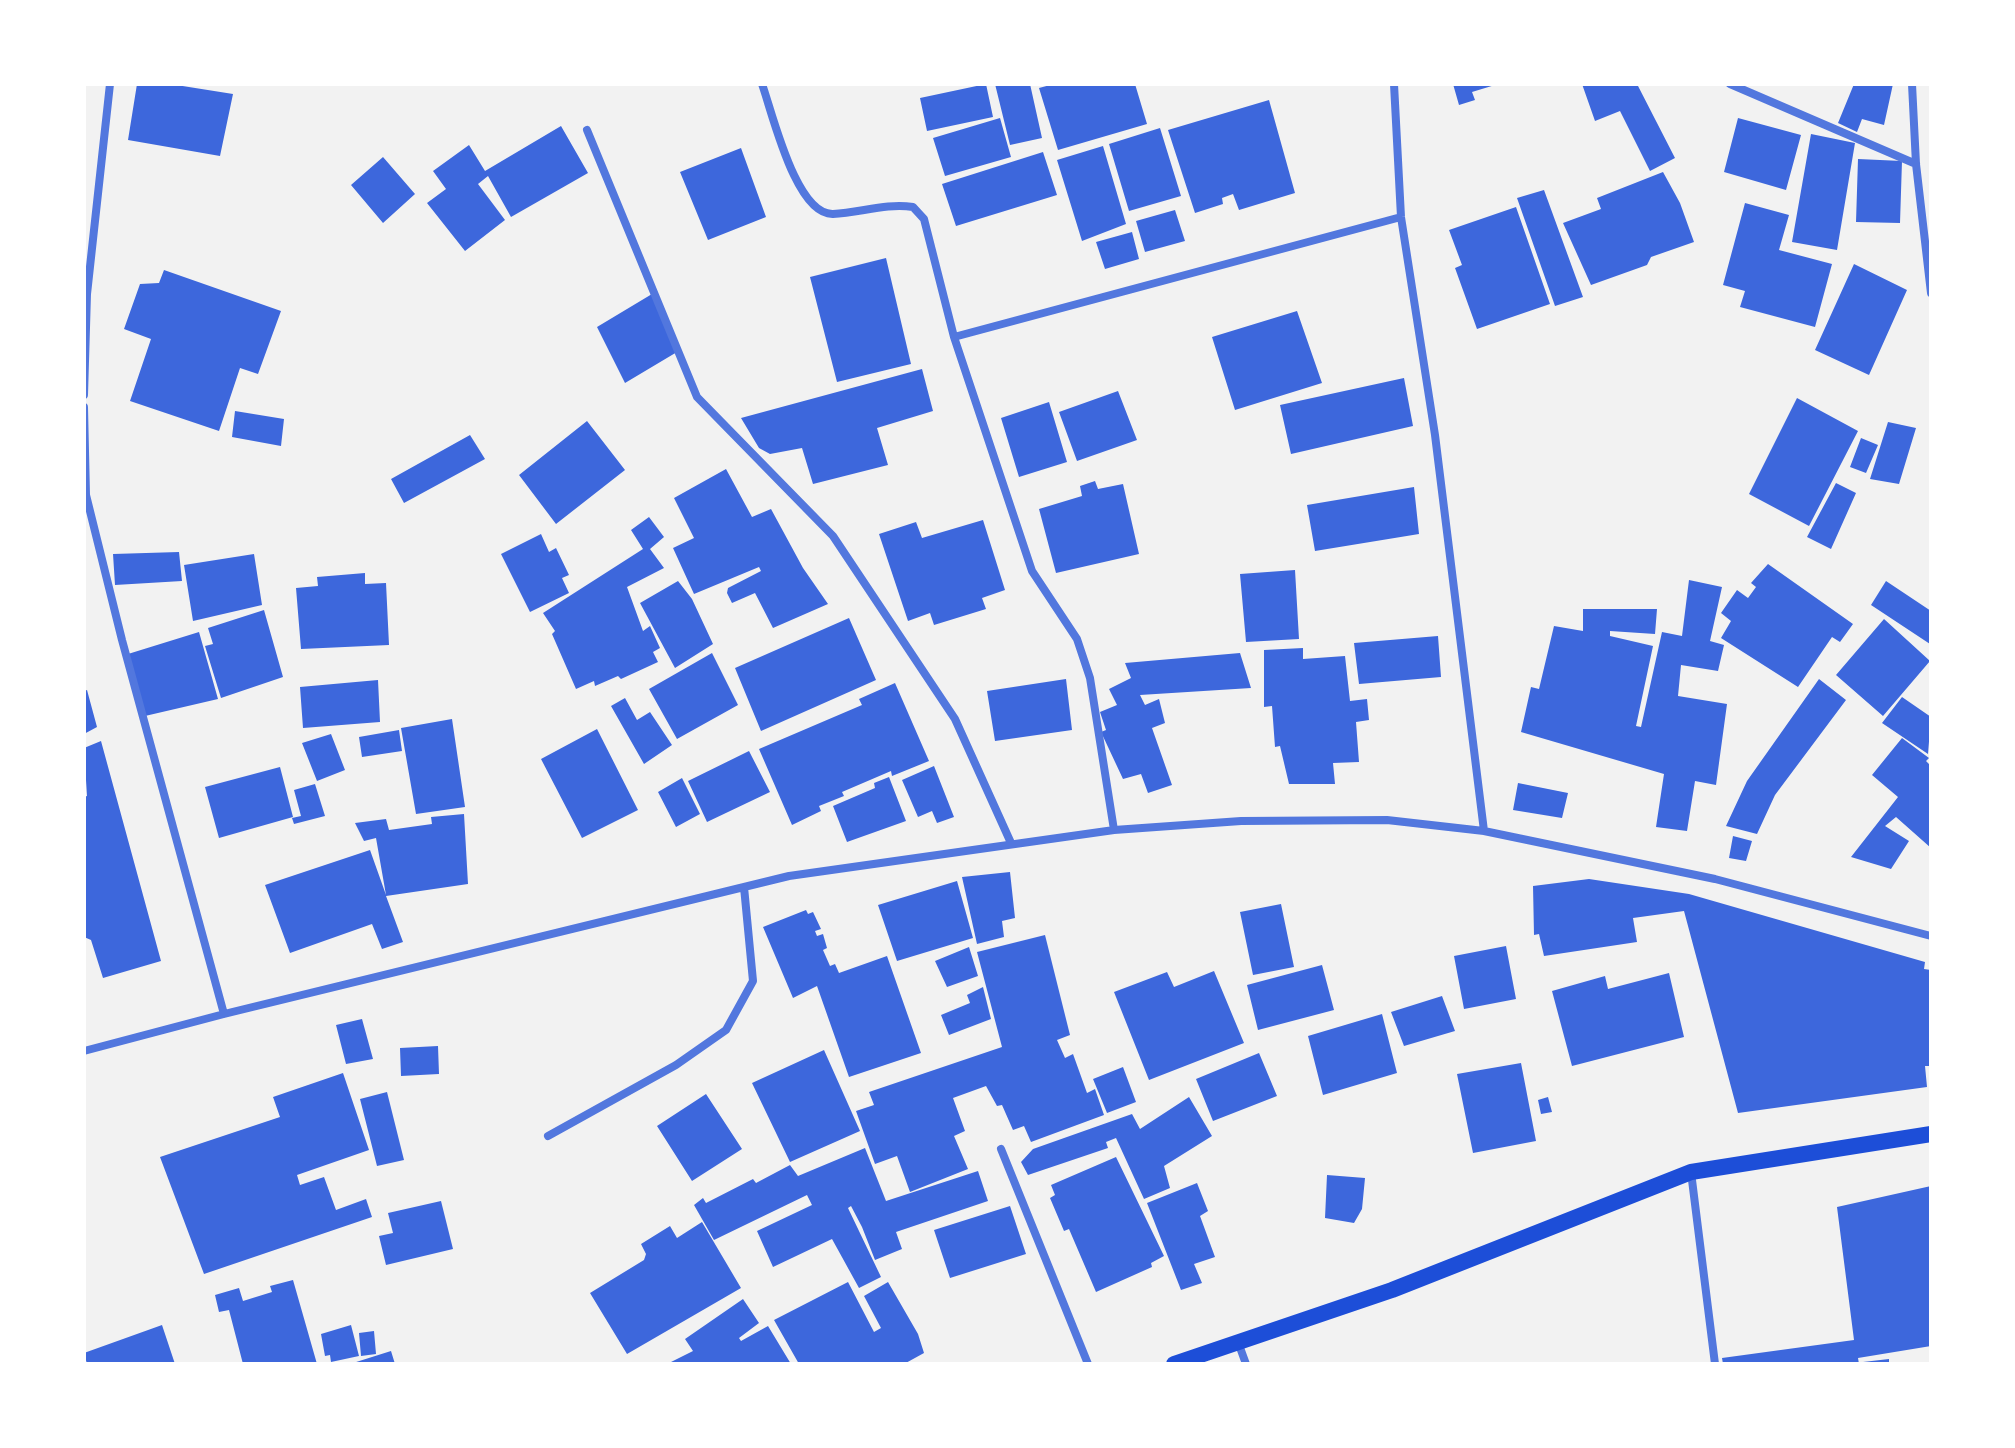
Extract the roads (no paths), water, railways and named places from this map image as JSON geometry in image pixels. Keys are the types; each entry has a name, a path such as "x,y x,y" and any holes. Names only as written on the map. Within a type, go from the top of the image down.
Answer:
{"main road":[{"path":"1174,1364 1392,1290 1691,1172 1931,1134"}],"street":[{"path":"84,395 87,294 110,84"},
{"path":"762,84 801,194 816,211 831,214 895,204 913,207 924,219 954,337 1032,571 1077,639 1090,678 1114,830"},
{"path":"1394,84 1401,217 1435,435 1484,831"},
{"path":"1730,84 1916,164"},
{"path":"1912,84 1916,164 1931,293"},
{"path":"587,130 697,397 833,536 955,719 1011,843"},
{"path":"954,337 1401,217"},
{"path":"84,407 85,495 224,1014"},
{"path":"84,1051 789,876 1114,830 1241,821 1387,820 1484,831 1715,879 1931,936"},
{"path":"548,1136 676,1065 726,1030 753,981 744,887"},
{"path":"1001,1149 1088,1364"},
{"path":"1691,1172 1715,1364"},
{"path":"1237,1342 1246,1364"}]}
